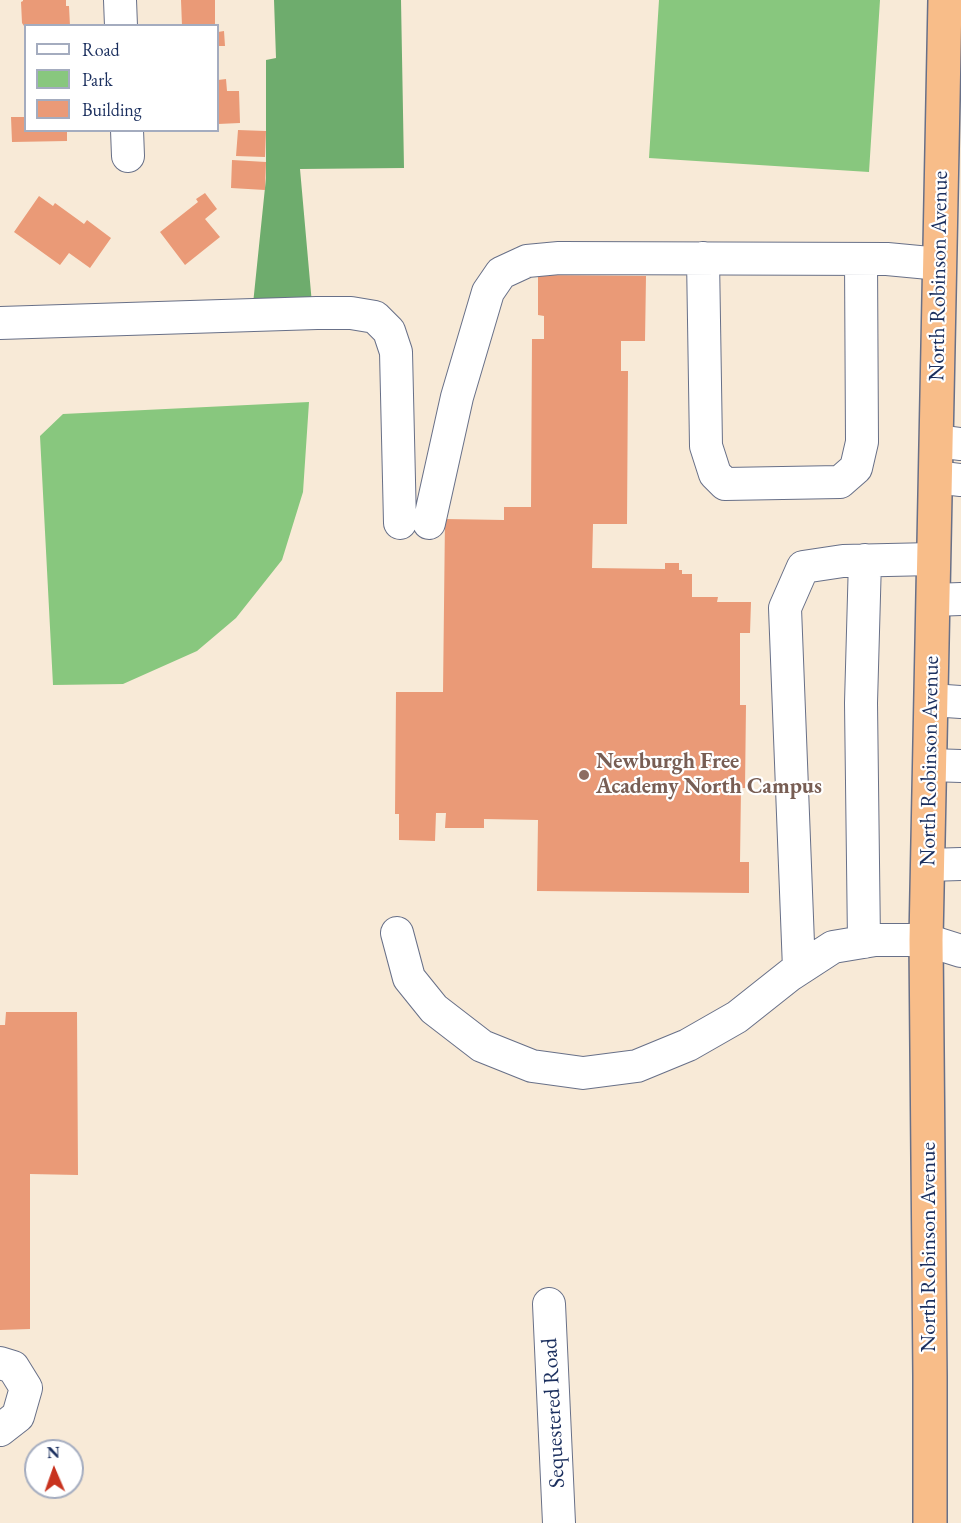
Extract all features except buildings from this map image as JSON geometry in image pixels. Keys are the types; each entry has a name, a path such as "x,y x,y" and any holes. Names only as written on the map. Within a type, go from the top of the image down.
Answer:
{"highway":[{"name":"North Robinson Avenue","path":"930,1523 926,940 928,866 945,766 947,599 933,559 948,479 940,264 945,0"}],"street":[{"path":"120,0 122,24"},
{"path":"0,323 317,313 351,313 375,317 389,331 396,352 415,523 457,397 488,292 501,273 527,261 570,258 887,259 940,264"},
{"path":"704,258 706,446 715,474 725,484 840,482 856,468 862,442 861,259"},
{"path":"799,969 785,608 803,567 843,561 933,559"},
{"path":"864,942 861,703 865,560"},
{"path":"928,866 961,864"},
{"path":"397,933 409,978 434,1009 482,1046 532,1066 583,1073 637,1066 688,1045 737,1017 799,969 833,947 875,940 926,940 961,951"},
{"name":"Sequestered Road","path":"549,1304 560,1523"},
{"path":"0,1363 13,1367 26,1388 18,1416 0,1430"}],"green space":[{"path":"274,0 401,0 404,168 300,169 312,304 253,304 266,178 266,60 276,58"},
{"path":"659,0 880,0 869,172 649,158"},
{"path":"309,402 303,492 282,560 236,618 197,651 123,684 53,685 40,436 63,414"}],"place":[{"name":"Newburgh Free Academy North Campus","path":"584,775"}]}
